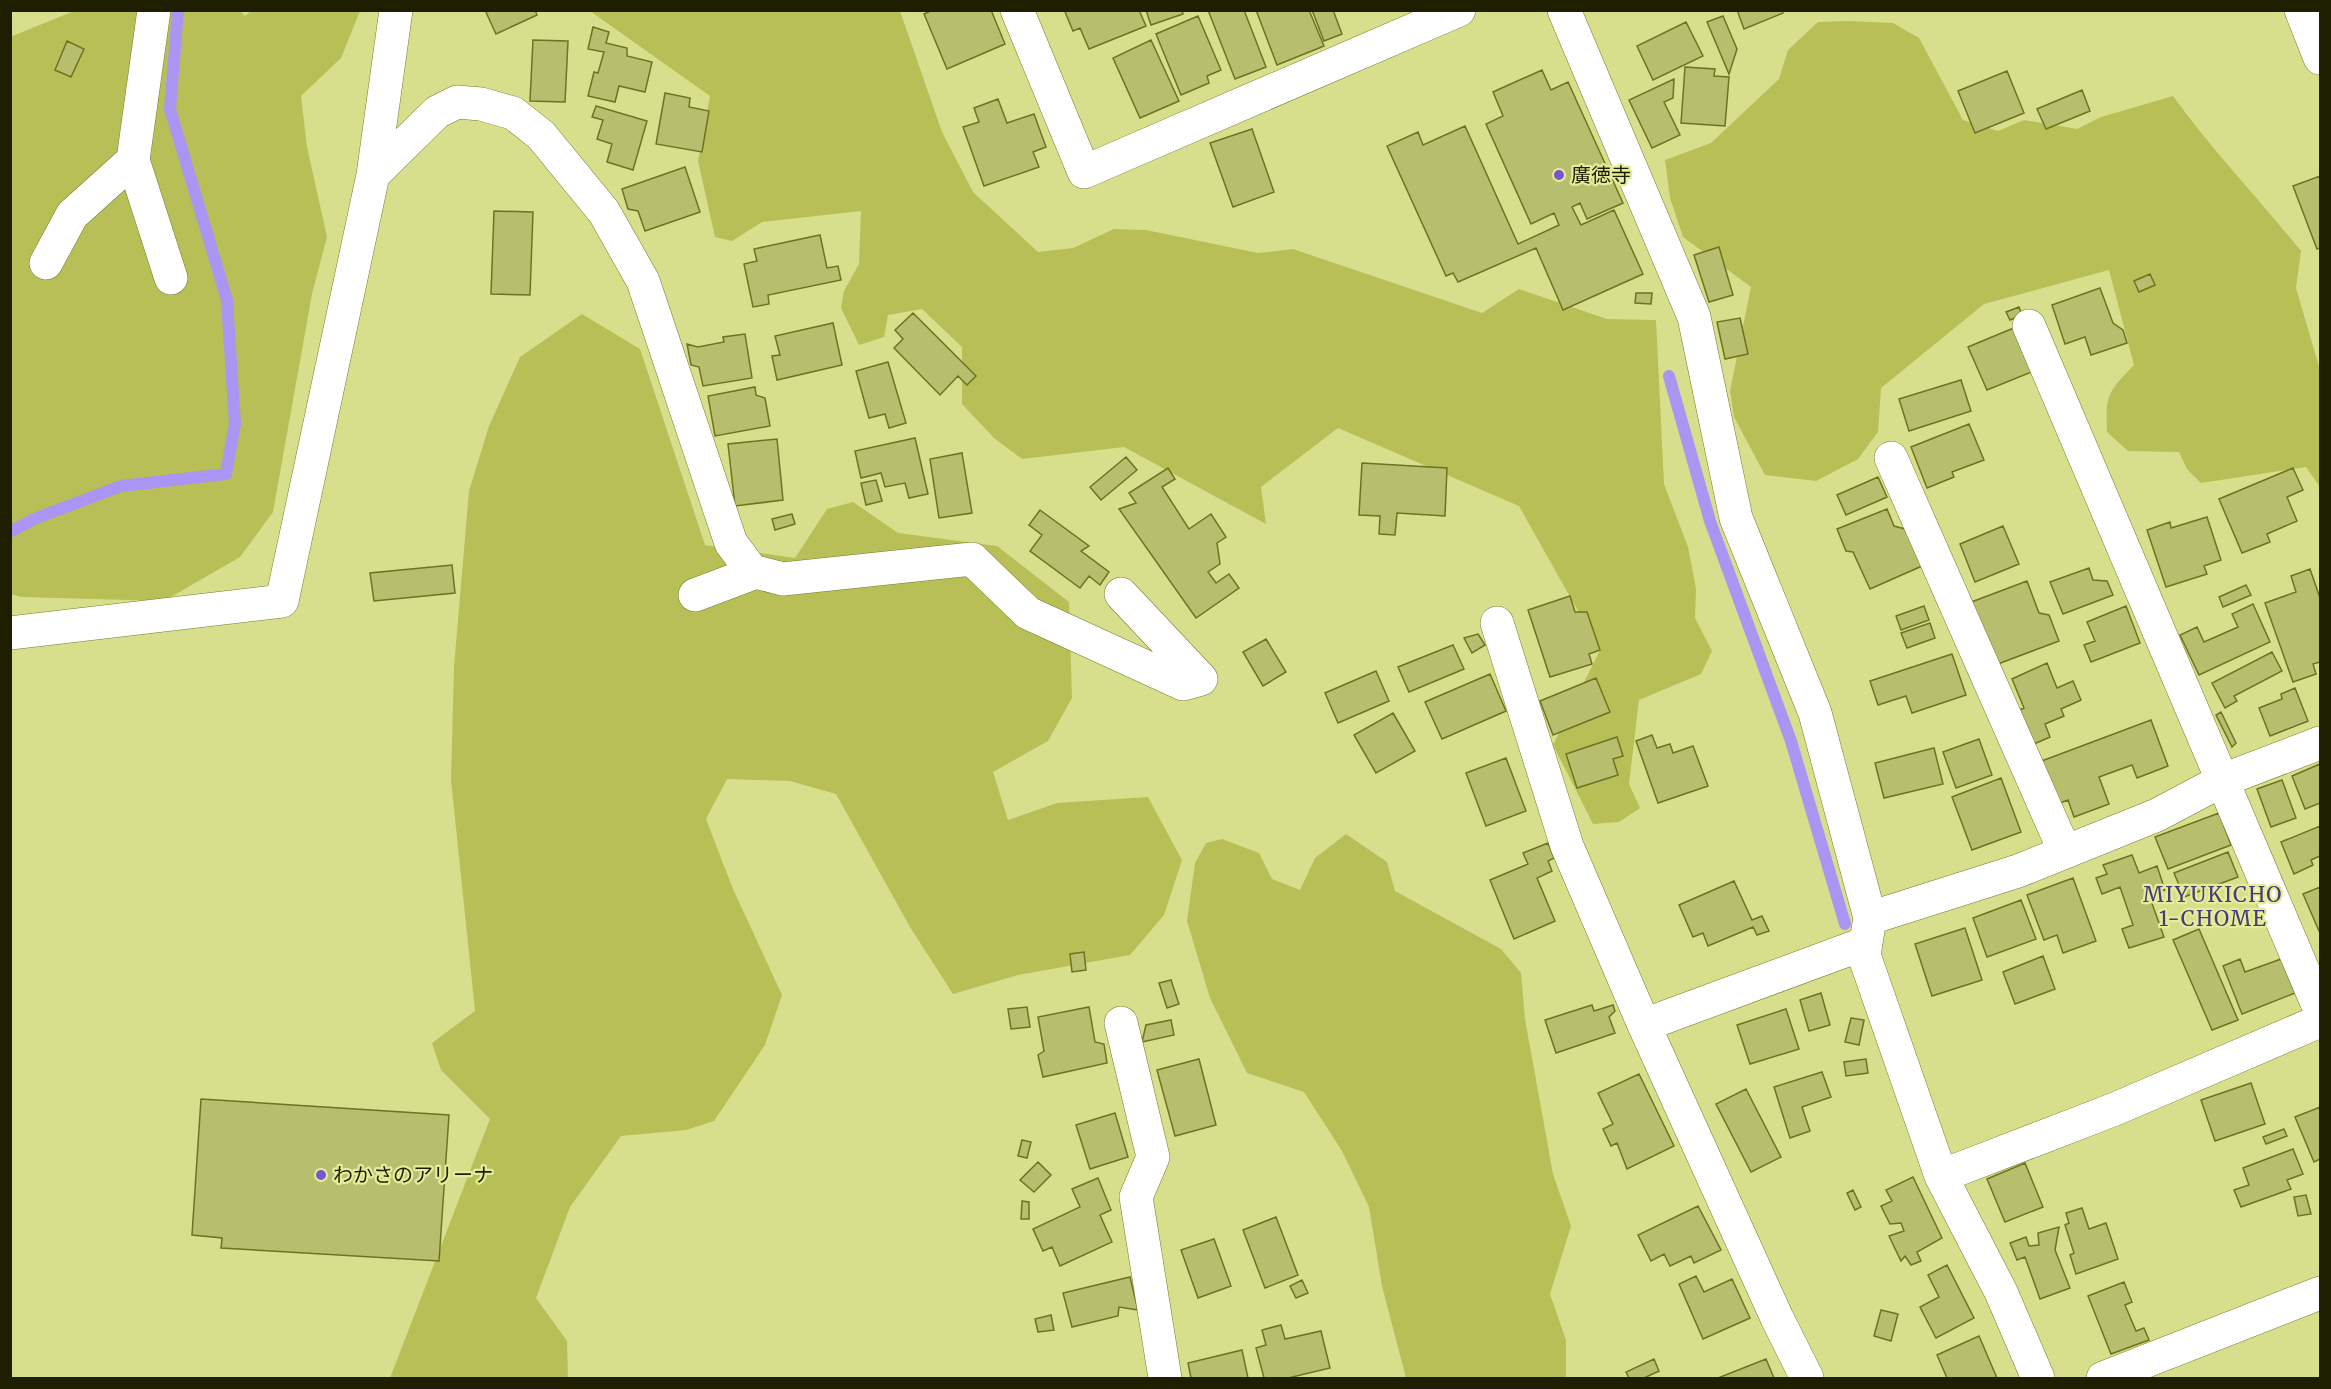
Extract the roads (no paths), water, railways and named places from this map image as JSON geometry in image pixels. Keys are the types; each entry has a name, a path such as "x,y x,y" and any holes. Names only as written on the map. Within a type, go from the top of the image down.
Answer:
{"street":[{"path":"154,10 134,160 171,278"},
{"path":"10,633 282,601 373,175 396,10"},
{"path":"1017,10 1084,172 1423,17 1459,10"},
{"path":"1564,10 1694,317 1736,518 1815,713 1868,930 1864,955 1941,1176 2001,1292 2038,1378"},
{"path":"2301,10 2320,58"},
{"path":"373,175 436,112 457,102 481,104 513,113 541,135 604,212 643,281 731,543 752,571 783,579 972,559 1028,613 1183,684 1201,679 1121,594"},
{"path":"46,263 72,215 134,160"},
{"path":"2029,326 2320,1010"},
{"path":"1892,458 2065,852"},
{"path":"695,595 756,572"},
{"path":"1497,623 1568,846 1644,1025 1777,1318 1808,1378"},
{"path":"1644,1025 1868,930 2157,815 2223,780 2320,743"},
{"path":"1941,1176 2115,1109 2320,1021"},
{"path":"1121,1023 1153,1158 1136,1197 1165,1378"},
{"path":"2103,1378 2320,1293"}],"waterway":[{"path":"10,532 34,519 121,486 226,474 235,424 227,300 170,109 178,10"},
{"path":"1669,376 1710,521 1791,741 1845,924"}],"place":[{"name":"廣徳寺","path":"1559,175"},
{"name":"わかさのアリーナ","path":"321,1175"}],"district":[{"name":"MIYUKICHO 1-CHOME","path":"2213,907"}]}
